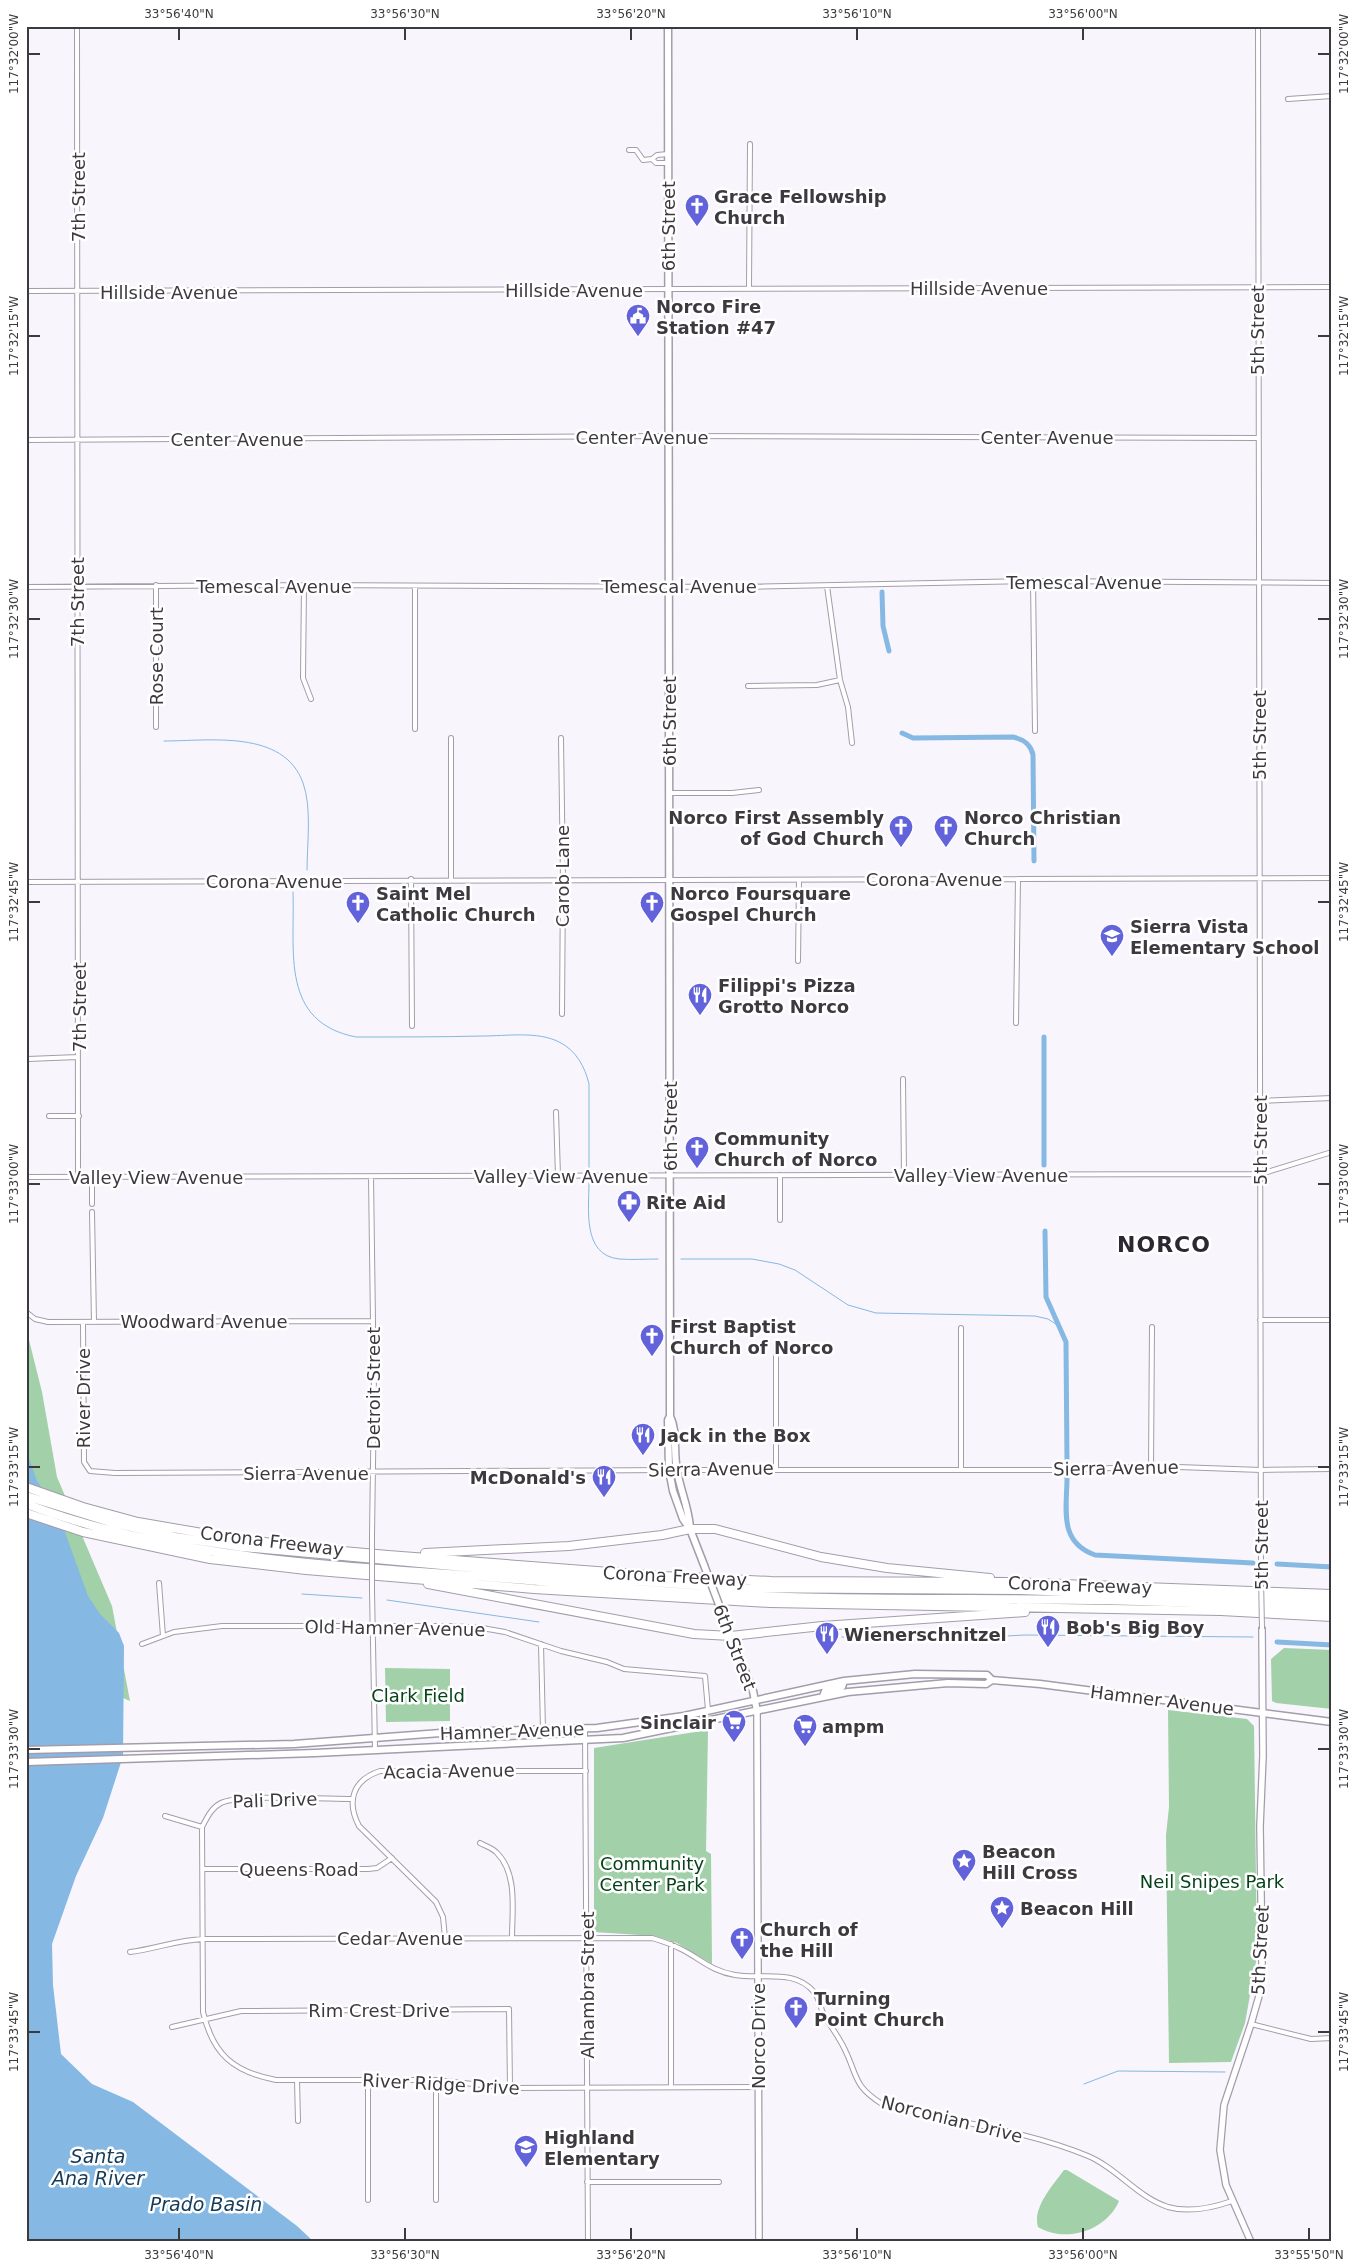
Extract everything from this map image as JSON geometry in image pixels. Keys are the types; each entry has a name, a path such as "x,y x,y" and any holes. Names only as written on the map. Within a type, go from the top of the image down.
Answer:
{"highway":[{"name":"Corona Freeway","path":"26,1487 83,1514 309,1548 388,1555 654,1575 771,1581 1010,1582 1332,1594"},
{"path":"26,1496 83,1514 175,1537 242,1547 575,1577 739,1588 1020,1590 1332,1602"},
{"path":"26,1504 83,1514 135,1536 243,1556 691,1593 817,1598 1098,1600 1332,1610"},
{"name":"Corona Freeway","path":"26,1513 83,1532 210,1559 386,1577 662,1598 770,1604 1221,1611 1332,1616"},
{"path":"388,1555 564,1546 662,1535 690,1529 715,1529 821,1557 878,1566 979,1576 1010,1582"},
{"path":"386,1577 694,1634 731,1636 822,1626 997,1613 1098,1609"}],"main road":[{"name":"6th Street","path":"668,26 669,1470 683,1519 690,1529 704,1565 755,1699 757,1710"},
{"name":"6th Street","path":"670,1416 674,1425 676,1470 689,1512 690,1529"},
{"name":"Hamner Avenue","path":"26,1750 294,1744 454,1732 586,1729 632,1725 844,1681 888,1676 947,1673 988,1675 992,1680"},
{"name":"Hamner Avenue","path":"26,1762 375,1749 633,1736 823,1696 948,1683 986,1684 992,1680 1040,1684 1332,1722"},
{"path":"823,1696 825,1691 842,1687 844,1681"}],"street":[{"name":"7th Street","path":"77,26 80,882 78,1177"},
{"name":"5th Street","path":"1251,2242 1232,2201 1222,2167 1222,2118 1232,2078 1251,2024 1258,1996 1262,1964 1260,1826 1262,1470 1257,438 1258,26"},
{"path":"1288,98 1332,96"},
{"path":"750,144 750,288"},
{"path":"629,150 636,150 643,160 652,159 657,155 668,154"},
{"path":"652,159 656,163 668,163"},
{"name":"Hillside Avenue","path":"26,291 1332,288"},
{"name":"Center Avenue","path":"26,440 668,436 1257,438"},
{"path":"1033,581 1035,731"},
{"name":"Temescal Avenue","path":"26,587 156,585 827,586 1033,581 1332,583"},
{"name":"Rose Court","path":"156,585 156,728"},
{"path":"304,585 303,678 311,699"},
{"path":"415,586 415,729"},
{"path":"827,586 840,680 848,707 852,743"},
{"path":"748,686 817,685 840,680"},
{"path":"451,738 451,879"},
{"name":"Carob Lane","path":"561,738 562,1014"},
{"path":"669,793 732,794 759,790"},
{"name":"Corona Avenue","path":"26,882 411,879 1332,878"},
{"path":"411,879 412,1026"},
{"path":"1016,1023 1018,879"},
{"path":"798,961 799,880"},
{"path":"28,1059 78,1057"},
{"path":"903,1079 904,1176"},
{"path":"1260,1101 1332,1098"},
{"path":"556,1112 558,1176"},
{"path":"49,1116 79,1116"},
{"name":"Valley View Avenue","path":"26,1177 1261,1174 1332,1152"},
{"path":"780,1175 780,1220"},
{"path":"92,1177 92,1204"},
{"name":"Detroit Street","path":"371,1177 373,1321 372,1626 375,1749"},
{"path":"92,1212 94,1322"},
{"name":"Woodward Avenue","path":"26,1312 35,1319 48,1322 83,1323 373,1321"},
{"path":"1260,1320 1332,1320"},
{"name":"River Drive","path":"83,1323 84,1462 90,1471"},
{"path":"1151,1466 1152,1327"},
{"path":"961,1328 961,1468"},
{"path":"776,1347 776,1469"},
{"name":"Sierra Avenue","path":"90,1471 115,1473 372,1473 961,1468 1074,1470 1151,1466 1262,1470 1332,1469"},
{"path":"159,1583 163,1636"},
{"name":"Old Hamner Avenue","path":"142,1644 163,1636 197,1628 222,1626 440,1625 482,1628 505,1632 607,1662 624,1670 705,1676 708,1710"},
{"path":"541,1644 542,1730"},
{"name":"Norco Drive","path":"757,1710 759,2242"},
{"name":"Alhambra Street","path":"586,1729 588,2242"},
{"name":"Acacia Avenue","path":"352,1799 358,1784 368,1775 380,1770 586,1771"},
{"path":"352,1799 353,1813 359,1826 436,1902 443,1917 445,1938"},
{"name":"Pali Drive","path":"202,1827 209,1813 219,1804 227,1801 352,1799"},
{"path":"165,1816 202,1827 203,1939"},
{"path":"480,1843 496,1852 505,1864 510,1879 512,1938"},
{"name":"Queens Road","path":"203,1869 368,1869 377,1868 392,1858"},
{"name":"Cedar Avenue","path":"130,1952 154,1950 181,1940 203,1939 652,1938 671,1944"},
{"name":"River Ridge Drive","path":"203,1939 205,2020 216,2046 236,2067 255,2076 276,2080 436,2080 510,2088 758,2087"},
{"path":"671,1944 671,2087"},
{"name":"Norconian Drive","path":"671,1944 710,1968 738,1976 796,1979 815,1993 847,2053 858,2084 868,2095 882,2104 984,2127 1070,2150 1106,2166 1135,2190 1168,2207 1207,2208 1232,2201"},
{"name":"Rim Crest Drive","path":"172,2027 241,2011 509,2009 510,2088"},
{"path":"1251,2024 1312,2039 1332,2038"},
{"path":"297,2080 298,2121"},
{"path":"368,2080 368,2200"},
{"path":"436,2080 436,2200"},
{"path":"587,2182 719,2182"}],"green space":[{"path":"26,1328 42,1392 57,1477 112,1606 130,1701 26,1656"},
{"path":"1284,1648 1332,1650 1332,1709 1272,1701 1271,1659"},
{"name":"Clark Field","path":"385,1668 450,1669 450,1721 386,1722"},
{"name":"Neil Snipes Park","path":"1168,1710 1247,1719 1254,1726 1257,1956 1245,2023 1231,2062 1169,2063 1166,1835 1169,1807"},
{"name":"Community Center Park","path":"708,1730 706,1851 711,1854 712,1964 677,1943 655,1936 594,1932 594,1748"},
{"path":"1064,2170 1119,2201 1105,2220 1084,2231 1073,2234 1049,2232 1038,2227 1038,2212 1041,2205 1049,2190"}],"water":[{"name":"Santa Ana River","path":"26,1450 37,1481 57,1510 88,1596 100,1614 119,1633 124,1646 123,1756 103,1818 76,1876 52,1944 53,1985 61,2054 92,2084 133,2102 297,2226 314,2242 26,2242"}],"waterway":[{"path":"882,592 883,626 889,651"},
{"path":"902,733 913,738 1013,737 1026,743 1033,755 1034,861"},
{"path":"164,741 223,740 243,742 263,746 280,754 293,766 303,783 306,793 308,826 307,870"},
{"path":"293,892 293,938 297,981 303,1000 314,1016 332,1029 356,1037 532,1035 542,1036 565,1045 579,1060 589,1084 589,1169"},
{"path":"1044,1037 1044,1165"},
{"path":"589,1183 590,1229 593,1240 599,1249 607,1256 619,1259 658,1259"},
{"path":"1045,1231 1046,1297 1066,1342 1067,1463"},
{"path":"681,1259 752,1259 779,1264 795,1270 848,1305 876,1313 1035,1316 1048,1319 1059,1326"},
{"path":"1067,1477 1066,1512 1070,1533 1075,1542 1083,1549 1095,1555 1253,1563"},
{"path":"1277,1564 1332,1567"},
{"path":"302,1594 362,1598"},
{"path":"387,1600 539,1622"},
{"path":"842,1637 911,1641 1025,1635 1253,1637"},
{"path":"1277,1642 1332,1645"},
{"path":"1084,2084 1118,2071 1225,2072"}],"place":[{"name":"Grace Fellowship Church","path":"697,227"},
{"name":"Norco Fire Station #47","path":"638,337"},
{"name":"Norco First Assembly of God Church","path":"901,848"},
{"name":"Norco Christian Church","path":"946,848"},
{"name":"Saint Mel Catholic Church","path":"358,924"},
{"name":"Norco Foursquare Gospel Church","path":"652,924"},
{"name":"Sierra Vista Elementary School","path":"1112,957"},
{"name":"Filippi's Pizza Grotto Norco","path":"700,1016"},
{"name":"Community Church of Norco","path":"697,1169"},
{"name":"Rite Aid","path":"629,1223"},
{"name":"First Baptist Church of Norco","path":"652,1357"},
{"name":"Jack in the Box","path":"643,1456"},
{"name":"McDonald's","path":"604,1498"},
{"name":"Bob's Big Boy","path":"1048,1648"},
{"name":"Wienerschnitzel","path":"827,1655"},
{"name":"Sinclair","path":"734,1743"},
{"name":"ampm","path":"805,1747"},
{"name":"Beacon Hill Cross","path":"964,1882"},
{"name":"Beacon Hill","path":"1002,1929"},
{"name":"Church of the Hill","path":"742,1960"},
{"name":"Turning Point Church","path":"796,2029"},
{"name":"Highland Elementary","path":"526,2168"}],"district":[{"name":"NORCO","path":"1164,1244"}],"water label":[{"name":"Prado Basin","path":"206,2204"}]}
